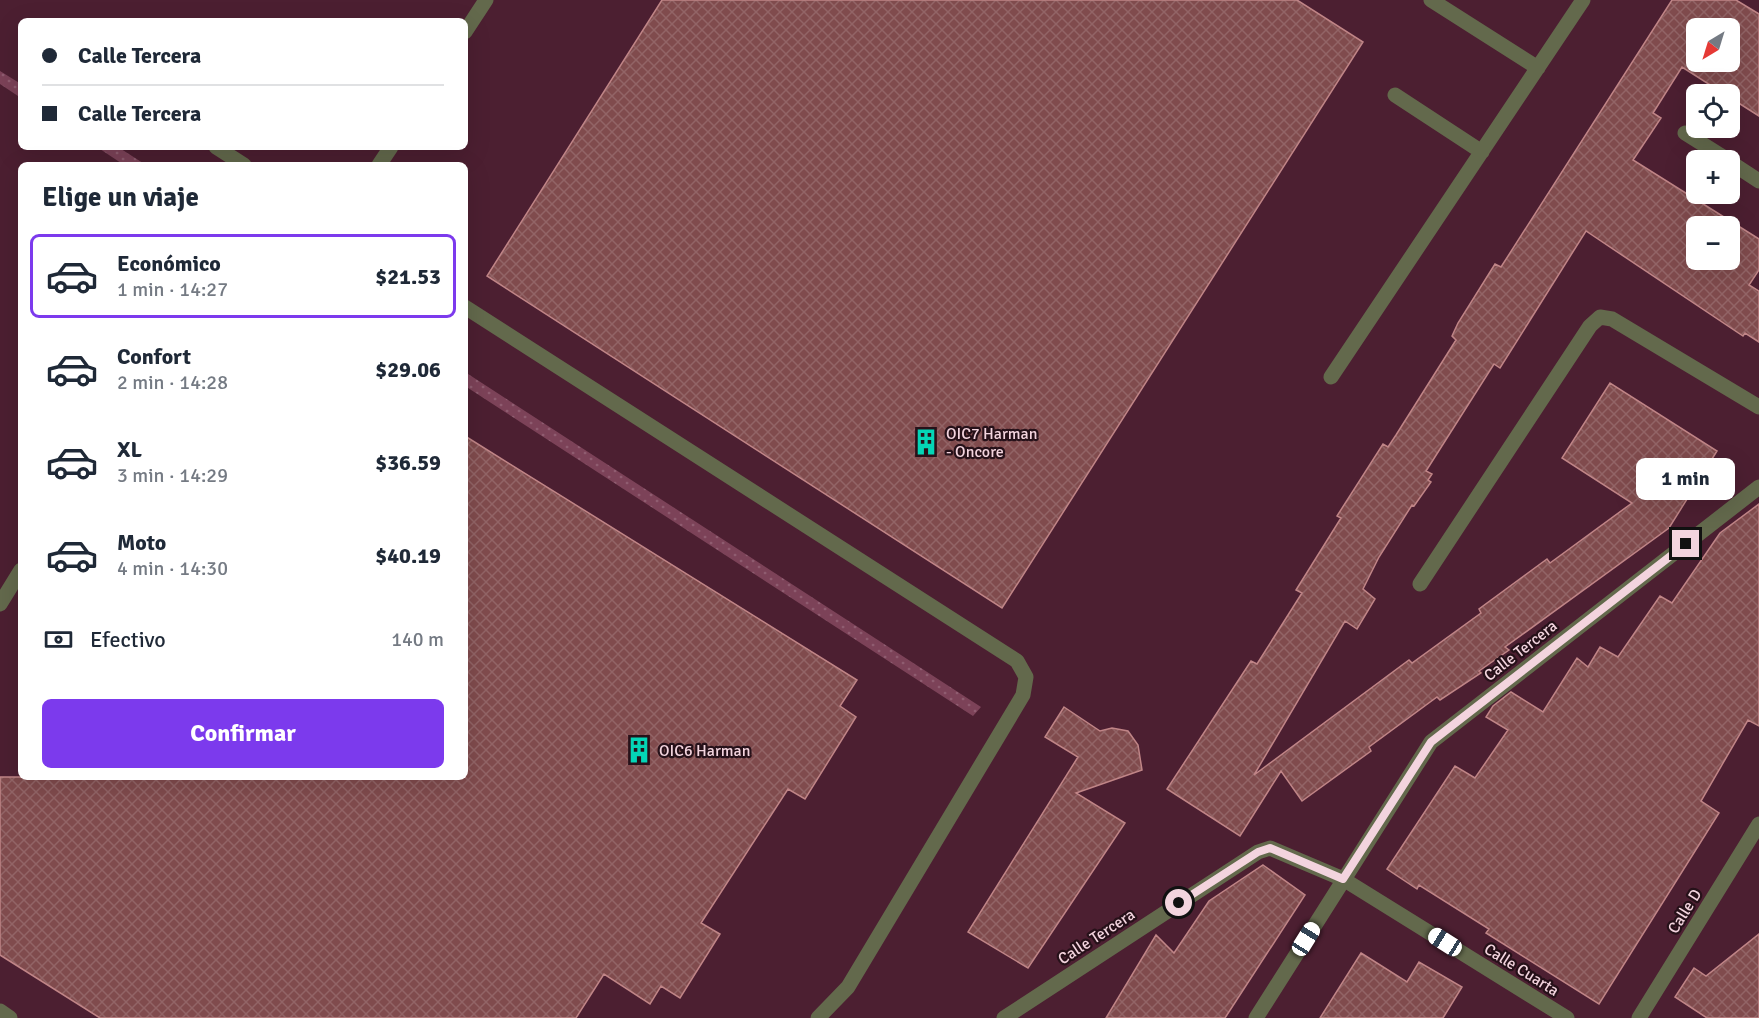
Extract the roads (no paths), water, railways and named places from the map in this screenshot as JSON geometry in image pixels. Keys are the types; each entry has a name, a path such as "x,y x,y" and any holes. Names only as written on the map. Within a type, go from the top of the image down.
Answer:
{"street":[{"path":"468,27 486,0"},
{"path":"1431,0 1538,68"},
{"path":"1331,377 1583,0"},
{"path":"1395,95 1482,152"},
{"path":"1684,133 1711,150"},
{"path":"221,150 239,162"},
{"path":"1740,168 1759,181"},
{"path":"468,309 1017,661 1026,677 1023,696 848,987 818,1018"},
{"path":"1420,584 1590,326 1600,317 1612,319 1759,407"},
{"name":"Calle Tercera","path":"1256,1018 1431,742 1759,487"},
{"path":"0,604 18,575"},
{"name":"Calle D","path":"1639,1018 1759,824"},
{"name":"Calle Tercera","path":"1004,1018 1258,852 1270,848"},
{"name":"Calle Cuarta","path":"1270,848 1343,879 1567,1018"},
{"path":"0,1011 10,1018"}],"place":[{"name":"OIC7 Harman - Oncore","path":"926,442"},
{"name":"OIC6 Harman","path":"639,750"}]}
